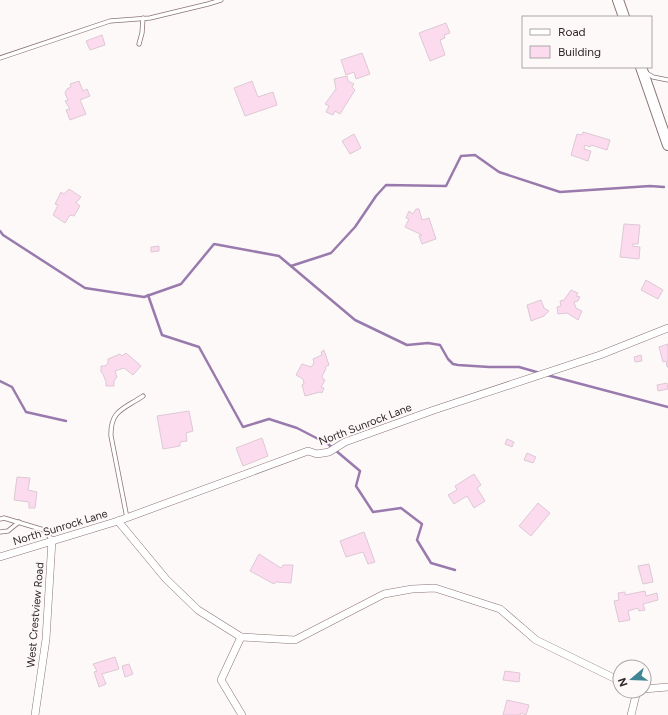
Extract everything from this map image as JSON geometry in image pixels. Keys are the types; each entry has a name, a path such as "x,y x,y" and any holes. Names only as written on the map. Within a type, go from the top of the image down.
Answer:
{"street":[{"path":"618,0 624,16"},
{"path":"642,69 668,145"},
{"name":"North Sunrock Lane","path":"0,557 127,518 308,451 318,454 329,452 345,442 434,410 600,355 668,328"},
{"path":"118,521 166,579 198,610 241,637 295,640 384,594 412,589 435,588 500,609 536,640 612,677"},
{"name":"West Crestview Road","path":"35,715 46,638 52,540"},
{"path":"241,637 221,680 242,715"},
{"path":"652,688 668,687"},
{"path":"631,715 635,699"}],"lane":[{"path":"0,58 117,19 143,18 221,0"},
{"path":"139,44 142,34 143,18"},
{"path":"642,69 653,77 668,80"},
{"path":"127,518 111,436 111,427 113,419 118,412 143,396"},
{"path":"0,519 4,518 44,530 52,540"},
{"path":"0,532 2,533 8,531 19,522"}],"building":[{"path":"446,23 450,33 444,35 445,38 440,40 445,55 430,61 419,33"},
{"path":"102,35 105,45 90,50 86,41"},
{"path":"362,53 370,74 356,79 354,72 346,75 341,60"},
{"path":"347,76 348,81 354,84 352,87 355,90 340,114 335,111 333,115 326,112 329,106 325,104 336,89 334,79"},
{"path":"79,81 83,91 87,89 90,96 80,100 86,114 70,120 66,110 70,109 65,101 68,100 65,93 67,89 71,87 70,84"},
{"path":"252,81 258,97 273,92 277,105 245,116 234,88"},
{"path":"583,132 610,140 607,150 591,145 590,147 585,145 584,149 591,151 588,161 571,155 577,134 582,135"},
{"path":"354,134 361,148 350,154 342,141"},
{"path":"69,189 81,197 76,203 80,206 74,216 70,215 65,223 53,215 58,205 55,204 61,192 64,194"},
{"path":"416,209 419,209 422,220 429,218 436,239 422,244 419,236 422,235 405,227 409,219 406,218 409,211 413,214"},
{"path":"624,224 640,225 638,244 633,244 632,246 640,247 639,259 620,257"},
{"path":"159,246 159,251 151,252 151,247"},
{"path":"646,280 663,290 658,299 641,290"},
{"path":"571,290 578,293 576,296 580,297 578,301 574,302 576,308 582,311 578,320 567,313 558,314 557,307 561,306 560,301 564,300"},
{"path":"541,300 544,308 549,311 544,316 531,321 527,305"},
{"path":"668,344 667,367 666,361 663,362 659,347"},
{"path":"324,350 329,365 325,367 326,369 322,376 325,380 321,387 324,388 322,393 320,392 305,396 302,385 304,384 303,379 296,375 302,364 311,367 314,363 313,359 322,355 321,352"},
{"path":"126,353 141,366 133,375 124,368 115,371 117,377 114,381 114,386 106,386 106,382 101,372 101,366 105,366 108,363 108,359 120,354 122,356"},
{"path":"641,355 642,361 635,362 634,357"},
{"path":"667,383 668,389 658,391 657,385"},
{"path":"189,411 193,431 186,433 187,441 180,442 180,446 163,449 157,416"},
{"path":"262,438 268,456 243,466 236,448"},
{"path":"507,439 514,442 512,447 505,444"},
{"path":"527,453 536,457 533,463 524,460"},
{"path":"474,474 481,485 477,488 485,501 474,508 467,496 454,504 448,495 457,490 455,486"},
{"path":"17,477 30,478 28,490 37,492 35,508 29,508 29,502 14,500"},
{"path":"538,503 550,513 531,536 519,526"},
{"path":"364,532 375,562 368,564 363,552 346,557 340,541"},
{"path":"259,554 281,568 283,565 293,565 291,583 276,582 274,584 250,571"},
{"path":"649,564 653,582 643,584 638,566"},
{"path":"645,591 646,596 657,593 658,600 643,604 645,610 639,611 638,608 628,611 630,620 619,622 614,601 619,600 618,593 625,592 625,595"},
{"path":"115,657 119,669 102,674 106,684 99,687 94,672 97,671 93,664"},
{"path":"129,664 133,674 125,677 122,666"},
{"path":"505,671 520,673 519,682 503,680"},
{"path":"507,700 529,705 526,715 521,713 520,715 503,715"}],"waterway":[{"path":"291,266 331,253 355,227 376,196 386,185 446,186 461,156 475,155 499,172 560,192 650,186 664,187"},
{"path":"0,231 3,235 85,288 144,297 181,284 214,244 279,256 355,320 407,345 428,343 440,345 448,359 453,364 489,367 519,367 540,373"},
{"path":"148,295 162,335 199,347 243,427 269,419 297,428 328,444 360,471 356,486 373,512 401,508 422,524 417,540 431,563 455,570"},
{"path":"547,375 668,407"},
{"path":"0,381 12,387 26,412 66,421"}]}
